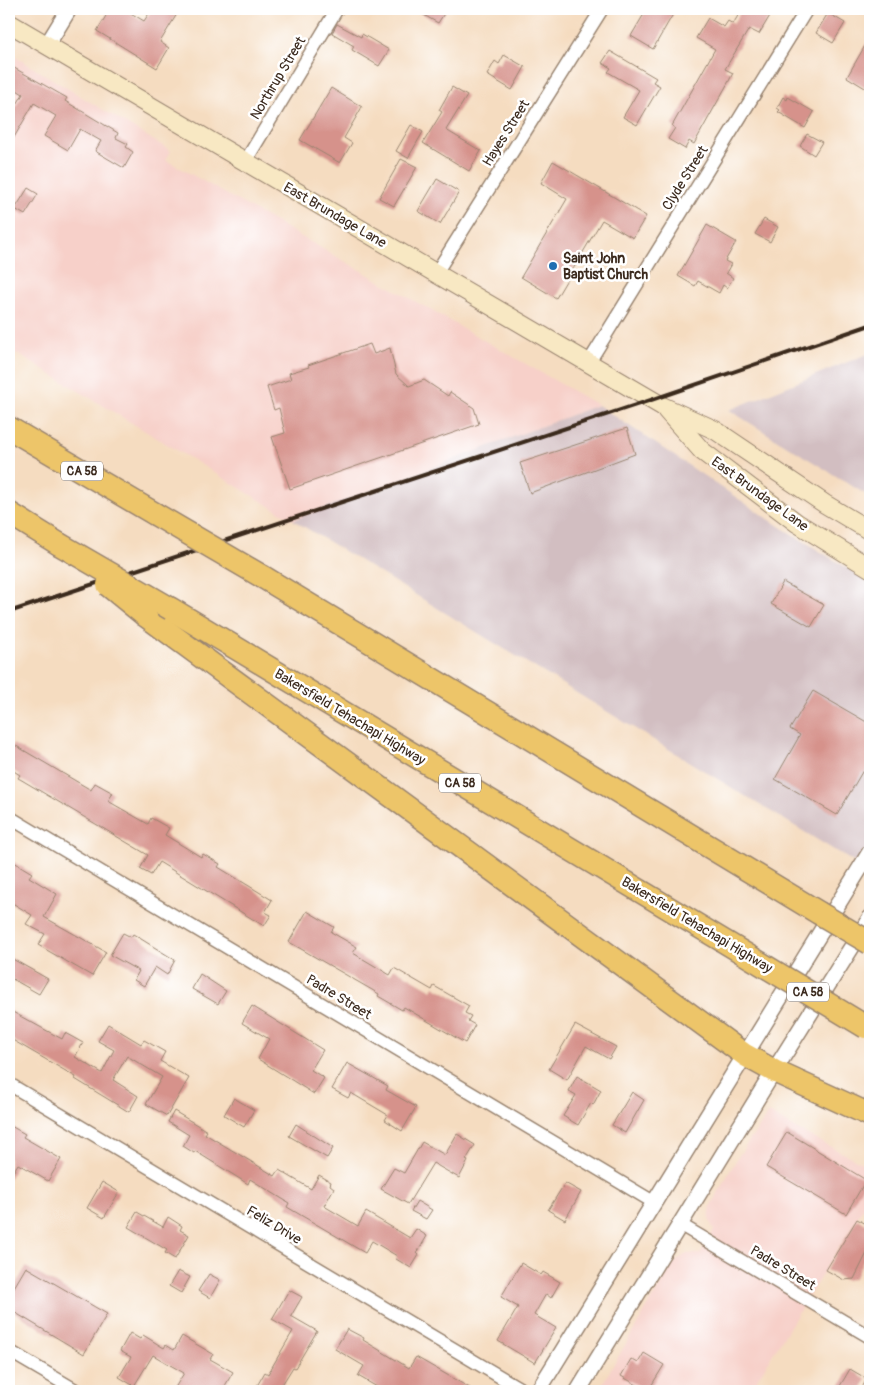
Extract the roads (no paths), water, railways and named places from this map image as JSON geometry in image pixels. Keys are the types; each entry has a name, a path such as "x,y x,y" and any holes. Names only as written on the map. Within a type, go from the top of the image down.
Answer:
{"highway":[{"name":"CA 58","path":"9,428 263,577 784,893 870,943"},
{"name":"Bakersfield Tehachapi Highway","path":"9,513 868,1028"},
{"path":"59,544 146,616 745,1055 774,1071 870,1115"},
{"path":"819,913 870,937"}],"main road":[{"name":"East Brundage Lane","path":"9,23 662,406 716,430 796,485 870,531"},
{"name":"East Brundage Lane","path":"662,406 702,451 797,523 870,568"}],"street":[{"path":"47,46 69,9"},
{"name":"Northrup Street","path":"244,162 337,9"},
{"name":"Hayes Street","path":"436,273 602,9"},
{"name":"Clyde Street","path":"589,362 807,9"},
{"name":"Padre Street","path":"9,817 655,1203"},
{"path":"538,1391 870,852"},
{"path":"578,1391 870,918"},
{"name":"Feliz Drive","path":"9,1084 524,1391"},
{"name":"Padre Street","path":"681,1225 870,1337"},
{"path":"9,1351 77,1391"}],"railway":[{"path":"9,612 651,400 870,325"}],"place":[{"name":"Saint John Baptist Church","path":"553,266"}]}
